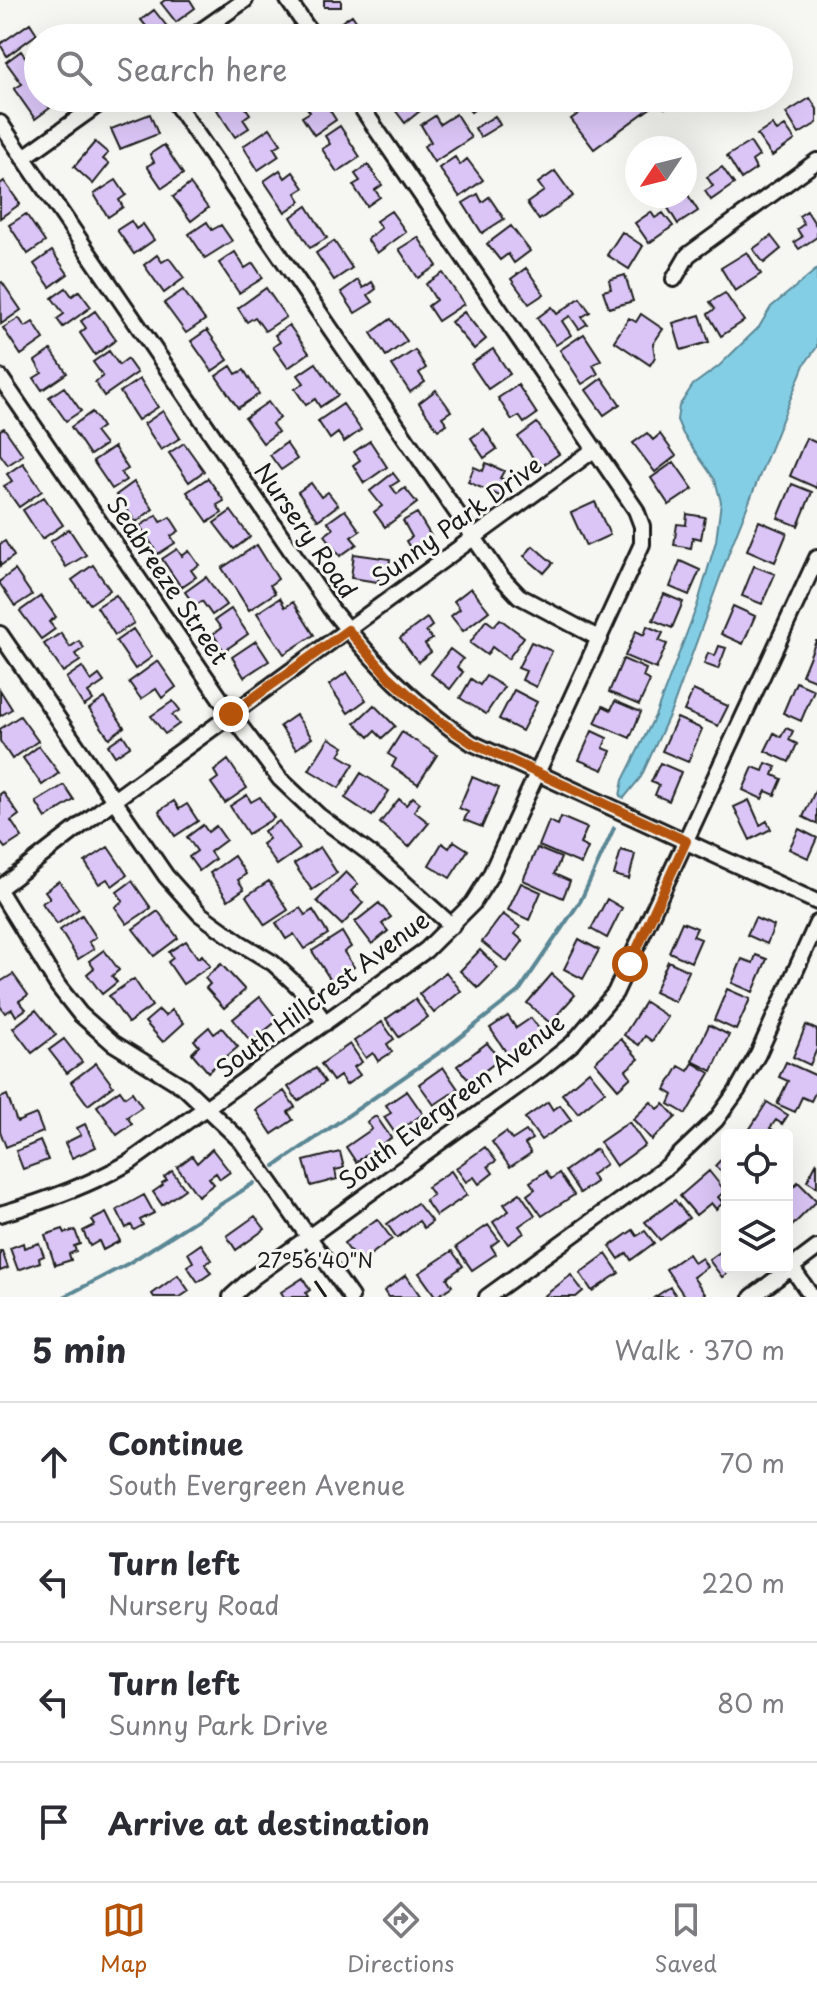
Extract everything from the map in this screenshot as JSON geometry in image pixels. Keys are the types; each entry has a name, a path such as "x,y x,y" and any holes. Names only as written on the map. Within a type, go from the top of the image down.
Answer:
{"street":[{"path":"211,24 245,0"},
{"path":"288,0 304,24"},
{"path":"23,158 87,112"},
{"path":"182,112 501,577 519,596 600,639"},
{"name":"South Hillcrest Avenue","path":"0,1214 53,1199 99,1179 208,1108 426,950 452,926 473,903 490,876 642,544 642,526 636,510 365,112"},
{"name":"Nursery Road","path":"0,123 331,609 388,676 435,718 472,743 817,902"},
{"path":"674,279 688,255 817,161"},
{"name":"Seabreeze Street","path":"0,377 231,714 280,779 319,816 380,861 452,926"},
{"name":"Sunny Park Drive","path":"0,890 114,800 595,449"},
{"name":"South Evergreen Avenue","path":"231,1297 309,1236 541,1069 573,1043 615,993 817,558"},
{"path":"0,634 166,876 200,914 273,963 303,991 325,1023"},
{"path":"0,890 58,986 80,1014 113,1043 184,1087 241,1141 351,1297"},
{"path":"487,1297 668,1166 716,1120 758,1054 817,923"},
{"path":"793,1267 817,1248"},
{"path":"793,1269 812,1297"},
{"path":"752,1297 785,1273"}],"water":[{"path":"817,269 817,347 804,365 731,547 672,709 641,777 624,798 620,796 623,780 655,716 697,606 716,541 721,502 715,480 683,434 677,420 679,406 693,385 719,366 759,327 771,307"}],"building":[{"path":"165,0 190,0 195,8 176,22 161,3"},
{"path":"324,0 341,0 341,7 324,7"},
{"path":"154,10 165,24 144,24 141,20"},
{"path":"352,15 358,24 338,24"},
{"path":"24,27 24,44 7,56 0,44"},
{"path":"21,51 24,55 24,103 14,89 22,84 6,62"},
{"path":"810,98 817,109 817,123 799,134 786,113 793,112 793,109"},
{"path":"30,112 45,112 35,119"},
{"path":"218,112 250,114 243,119 249,128 235,137"},
{"path":"310,112 331,112 336,120 314,135 302,117"},
{"path":"397,112 419,112 405,123"},
{"path":"581,112 645,112 594,149 571,119"},
{"path":"150,114 158,134 120,149 111,129"},
{"path":"456,114 471,138 434,162 424,146 431,142 421,125 435,116 440,124"},
{"path":"495,116 500,125 480,137 475,128"},
{"path":"772,125 777,131 785,126 795,140 772,156 757,135"},
{"path":"340,126 360,157 337,172 322,149 330,144 325,136"},
{"path":"270,128 281,144 274,148 279,156 258,170 243,146"},
{"path":"95,142 108,153 103,159 109,164 93,184 74,167"},
{"path":"750,142 759,156 752,161 756,169 741,179 727,156"},
{"path":"164,145 183,174 162,188 147,166 154,162 150,154"},
{"path":"455,157 460,165 467,159 483,180 460,197 439,168"},
{"path":"368,165 382,185 375,190 380,197 367,206 353,185 360,181 355,174"},
{"path":"722,167 734,184 711,200 705,191 713,186 707,177"},
{"path":"280,170 285,178 293,172 304,188 296,193 301,201 285,212 264,181"},
{"path":"555,171 573,196 539,220 527,203 544,191 538,183"},
{"path":"116,180 126,195 119,200 123,207 108,217 94,194"},
{"path":"4,181 20,204 0,218 0,184"},
{"path":"190,184 208,208 191,221 173,197"},
{"path":"478,194 482,202 489,197 504,219 482,233 463,203"},
{"path":"307,206 327,238 310,248 291,217"},
{"path":"668,208 696,208 698,211 678,224"},
{"path":"391,211 406,232 377,253 367,239 381,228 376,221"},
{"path":"807,211 817,227 817,237 799,249 794,242 802,237 797,229 804,224 799,216"},
{"path":"651,212 655,218 663,213 673,226 649,243 635,223"},
{"path":"26,214 45,242 28,254 9,225"},
{"path":"131,221 136,229 143,224 154,240 134,254 117,230"},
{"path":"207,222 212,230 221,225 232,241 205,258 189,234"},
{"path":"511,226 530,251 514,263 508,254 500,260 487,244"},
{"path":"622,232 643,246 629,269 607,255"},
{"path":"771,236 781,249 764,263 753,249"},
{"path":"418,237 437,266 418,278 399,249"},
{"path":"334,241 352,268 334,280 316,253"},
{"path":"52,251 68,274 50,287 34,264"},
{"path":"235,252 245,268 253,263 263,278 239,293 219,263"},
{"path":"747,252 761,274 735,291 721,268"},
{"path":"157,255 162,262 169,258 184,278 164,293 144,265"},
{"path":"526,268 544,294 529,304 511,279"},
{"path":"443,273 464,304 438,321 428,306 436,300 426,284"},
{"path":"625,275 633,301 609,308 603,291 611,289 609,280"},
{"path":"358,280 363,288 372,282 376,289 368,295 373,302 355,313 341,292"},
{"path":"0,283 21,310 1,324"},
{"path":"66,288 72,296 79,291 91,307 63,327 57,319 64,314 52,298"},
{"path":"266,288 286,317 265,331 255,317 247,322 238,308"},
{"path":"183,290 205,320 186,333 164,303"},
{"path":"725,293 744,321 721,336 708,314 715,309 710,302"},
{"path":"580,298 590,312 582,317 587,324 579,329 570,316 562,321 571,335 556,345 537,318 552,307 557,314"},
{"path":"95,311 116,340 95,355 80,333 86,328 81,321"},
{"path":"464,312 486,339 474,349 451,322"},
{"path":"641,314 663,329 653,344 655,357 650,365 614,341 629,318 636,322"},
{"path":"700,315 709,342 681,350 673,323"},
{"path":"19,318 25,327 33,322 44,339 21,355 3,328"},
{"path":"391,319 407,341 386,356 371,333"},
{"path":"289,325 309,353 288,368 273,347 280,342 275,335"},
{"path":"207,330 228,360 212,371 191,341"},
{"path":"584,334 601,360 593,365 598,374 582,384 560,350"},
{"path":"493,349 510,374 488,389 471,364"},
{"path":"51,350 67,373 42,390 34,378 42,373 35,361"},
{"path":"415,350 426,368 419,373 425,382 410,392 392,365"},
{"path":"109,351 119,365 127,359 137,373 104,396 95,382 103,376 93,362"},
{"path":"316,363 338,395 320,407 315,399 306,405 295,389 304,383 298,375"},
{"path":"231,366 236,374 244,370 259,394 238,408 216,376"},
{"path":"602,378 620,404 604,415 586,390"},
{"path":"140,379 158,407 138,420 120,392"},
{"path":"518,385 537,414 524,423 519,416 512,420 498,398"},
{"path":"64,387 81,411 66,421 49,397"},
{"path":"436,390 451,411 442,417 447,424 438,430 419,403"},
{"path":"268,402 280,418 272,424 278,432 263,443 245,418"},
{"path":"343,404 361,430 344,442 338,433 330,439 318,421"},
{"path":"163,411 180,438 161,450 144,424"},
{"path":"92,412 102,427 95,432 105,445 90,455 71,427"},
{"path":"537,423 559,454 540,467 518,437"},
{"path":"4,428 23,455 8,465 0,454 0,430"},
{"path":"484,429 497,449 484,458 471,438"},
{"path":"647,433 653,440 660,434 676,456 655,472 633,443"},
{"path":"806,438 817,443 817,488 790,476"},
{"path":"370,441 387,467 364,483 353,465 360,460 354,452"},
{"path":"184,443 204,471 189,482 169,453"},
{"path":"286,443 297,459 281,470 270,455"},
{"path":"114,447 128,469 121,473 126,480 112,489 93,461"},
{"path":"674,462 693,489 669,505 651,478"},
{"path":"23,463 42,491 19,507 4,486 12,481 7,474"},
{"path":"486,463 504,471 500,478 509,482 502,497 468,482 474,467 483,471"},
{"path":"393,473 399,481 391,486 397,494 405,488 417,503 385,527 374,512 382,506 370,491"},
{"path":"208,478 224,501 217,505 222,513 208,522 187,492"},
{"path":"134,482 153,509 136,522 116,495"},
{"path":"311,483 321,497 328,492 338,505 318,520 298,492"},
{"path":"792,484 812,492 798,526 778,518"},
{"path":"44,497 63,525 42,539 23,510"},
{"path":"595,502 610,535 586,546 571,513"},
{"path":"345,510 360,531 351,537 357,544 340,556 325,535 333,529 328,522"},
{"path":"231,511 250,537 234,549 214,523"},
{"path":"417,513 431,536 424,540 429,548 415,556 406,541 412,537 403,521"},
{"path":"687,514 705,517 701,539 693,537 691,548 674,545 677,524 686,525"},
{"path":"157,515 161,522 170,517 179,531 171,536 175,543 158,554 140,526"},
{"path":"759,521 787,533 775,562 747,550"},
{"path":"69,529 86,555 66,567 50,542"},
{"path":"5,541 14,556 0,566 0,544"},
{"path":"257,545 278,579 270,585 275,593 249,610 222,568"},
{"path":"533,546 553,563 544,573 524,556"},
{"path":"177,549 182,556 189,551 199,565 191,570 196,577 181,587 162,559"},
{"path":"354,554 390,559 388,575 379,574 378,582 351,578"},
{"path":"680,561 700,570 689,595 670,587"},
{"path":"93,565 110,590 90,604 72,580"},
{"path":"754,566 775,574 762,604 742,596"},
{"path":"15,570 32,595 15,606 0,581"},
{"path":"206,577 226,605 212,615 202,601 195,606 185,592"},
{"path":"471,588 489,611 463,631 451,616 460,609 454,601"},
{"path":"664,594 683,602 672,628 653,620"},
{"path":"116,595 134,623 115,635 97,607"},
{"path":"41,596 56,617 49,622 55,629 41,639 20,611"},
{"path":"280,598 285,607 293,602 314,635 284,654 257,613"},
{"path":"733,606 755,616 743,644 721,634"},
{"path":"231,609 248,634 224,651 213,634 221,628 215,620"},
{"path":"427,618 432,626 426,631 432,639 425,644 431,652 418,662 400,638"},
{"path":"500,619 524,637 508,659 492,647 487,655 470,643 486,620 494,626"},
{"path":"647,626 663,633 659,641 667,644 656,669 625,656 636,631 644,635"},
{"path":"133,629 152,657 135,669 116,641"},
{"path":"61,633 70,647 79,641 84,648 75,654 80,661 63,672 44,644"},
{"path":"256,641 269,661 244,677 232,657"},
{"path":"817,641 817,681 802,675"},
{"path":"531,642 552,651 536,687 522,680 526,671 518,668"},
{"path":"719,646 726,648 718,669 704,664 708,653 715,656"},
{"path":"450,649 463,659 457,667 463,672 450,689 431,674"},
{"path":"623,659 646,669 643,677 650,681 639,705 609,692"},
{"path":"158,661 176,687 162,698 156,689 141,699 129,682"},
{"path":"82,667 91,681 99,675 104,682 88,693 93,700 84,706 66,678"},
{"path":"347,672 366,700 348,713 329,685"},
{"path":"486,676 504,687 486,714 460,698 471,679 480,685"},
{"path":"796,682 814,690 801,721 783,713"},
{"path":"0,690 12,709 0,716"},
{"path":"514,690 537,702 522,731 499,719"},
{"path":"693,690 728,706 718,726 684,711"},
{"path":"105,698 124,727 109,738 89,709"},
{"path":"173,701 180,710 172,715 179,724 165,734 151,716"},
{"path":"615,701 641,712 630,738 595,723 603,706 611,710"},
{"path":"374,705 395,726 382,738 375,731 369,737 355,723"},
{"path":"296,715 312,738 296,749 280,726"},
{"path":"20,716 38,741 12,759 0,741 0,729"},
{"path":"677,718 702,729 688,762 662,751"},
{"path":"786,728 793,731 789,740 797,744 789,762 765,751 774,733 781,737"},
{"path":"592,731 607,738 603,748 611,751 603,770 579,760"},
{"path":"402,732 437,755 418,784 392,767 396,759 388,754"},
{"path":"123,735 130,746 115,756 108,745"},
{"path":"329,738 344,747 339,755 354,764 339,788 309,770"},
{"path":"39,746 59,773 42,785 23,758"},
{"path":"228,760 247,788 225,803 211,783 218,778 214,771"},
{"path":"660,763 681,772 669,801 655,795 659,785 651,782"},
{"path":"766,763 776,767 773,775 782,779 775,795 766,791 762,799 743,790 753,767 763,771"},
{"path":"361,773 389,791 372,816 345,798"},
{"path":"472,777 499,788 482,827 464,820 468,812 459,808"},
{"path":"64,785 74,800 46,818 36,802"},
{"path":"817,787 817,824 803,817"},
{"path":"3,792 19,815 11,821 22,837 5,848 0,842 0,794"},
{"path":"247,795 251,802 260,797 274,818 248,834 230,806"},
{"path":"413,797 420,803 414,811 429,823 409,847 380,823 399,799 406,805"},
{"path":"749,800 760,825 767,821 771,829 750,840 734,807"},
{"path":"174,801 179,809 187,804 198,821 175,836 159,811"},
{"path":"561,817 587,828 580,844 588,848 581,864 539,846 549,821 558,825"},
{"path":"279,821 300,849 277,865 262,844 269,839 264,831"},
{"path":"203,825 208,832 216,826 226,840 210,852 215,859 199,871 189,857 197,851 187,837"},
{"path":"799,829 817,838 808,858 789,849"},
{"path":"454,841 468,850 450,878 429,865 442,843 449,848"},
{"path":"108,847 127,875 112,886 107,879 99,884 85,862"},
{"path":"320,847 337,873 312,890 294,864"},
{"path":"537,848 561,858 554,874 570,881 563,898 523,880"},
{"path":"621,850 635,854 629,879 614,875"},
{"path":"234,856 246,874 238,880 244,889 228,900 210,873"},
{"path":"346,872 358,884 351,891 363,903 342,925 317,901"},
{"path":"59,881 79,909 57,924 42,903 50,898 45,891"},
{"path":"132,881 151,908 127,924 115,907 123,901 117,892"},
{"path":"269,881 288,910 265,925 246,896"},
{"path":"521,883 541,892 529,920 508,910"},
{"path":"607,899 622,908 607,938 591,929"},
{"path":"379,903 391,917 382,924 388,931 372,944 355,922"},
{"path":"300,908 305,915 313,910 328,934 304,949 294,934 286,939 276,923"},
{"path":"158,911 178,938 154,956 133,929"},
{"path":"503,914 520,927 515,934 523,941 507,962 482,942"},
{"path":"82,915 96,937 89,942 94,949 78,959 60,930"},
{"path":"755,918 774,926 767,944 747,935"},
{"path":"682,922 697,928 693,936 701,939 691,962 669,952"},
{"path":"342,932 351,947 344,952 354,967 332,982 312,951"},
{"path":"579,939 599,950 583,979 564,969"},
{"path":"186,941 198,958 202,955 210,966 183,984 168,962 173,958 169,952"},
{"path":"104,950 119,970 112,976 117,982 102,994 87,974 94,968 89,961"},
{"path":"480,950 498,968 478,988 460,971"},
{"path":"756,955 767,959 753,992 732,983 742,959 753,963"},
{"path":"668,961 689,971 675,1002 654,992"},
{"path":"221,964 245,990 224,1008 206,988 210,984 205,978"},
{"path":"446,972 461,991 434,1013 419,994"},
{"path":"13,974 28,995 19,1001 26,1009 16,1016 12,1009 5,1013 0,1006 0,982"},
{"path":"552,974 575,995 550,1023 527,1003"},
{"path":"134,979 152,1006 128,1023 109,996"},
{"path":"727,989 750,999 736,1030 714,1020"},
{"path":"260,997 278,1020 251,1042 233,1019"},
{"path":"415,999 428,1017 399,1037 386,1019"},
{"path":"645,1002 668,1017 652,1041 645,1036 639,1045 624,1035"},
{"path":"36,1010 56,1035 32,1053 13,1028"},
{"path":"159,1010 165,1016 172,1010 184,1023 163,1042 145,1022"},
{"path":"508,1016 516,1028 531,1018 542,1033 508,1055 490,1028"},
{"path":"382,1022 394,1039 387,1044 392,1052 378,1061 373,1053 366,1058 354,1041"},
{"path":"709,1025 729,1035 712,1071 692,1061"},
{"path":"806,1025 817,1030 817,1049 810,1065 793,1057"},
{"path":"209,1027 214,1034 222,1028 238,1047 208,1072 192,1053 199,1046 194,1040"},
{"path":"64,1039 82,1062 67,1073 49,1050"},
{"path":"621,1039 639,1059 626,1070 631,1077 618,1089 595,1062"},
{"path":"487,1043 500,1059 470,1082 457,1066"},
{"path":"350,1044 362,1062 354,1067 360,1075 346,1085 340,1076 333,1081 321,1064"},
{"path":"786,1062 817,1076 817,1089 811,1101 802,1097 795,1112 777,1104 788,1081 779,1077"},
{"path":"96,1063 113,1086 88,1105 71,1082"},
{"path":"693,1063 710,1073 686,1114 669,1104 673,1095 665,1090 679,1066 688,1071"},
{"path":"443,1067 458,1089 434,1105 419,1084"},
{"path":"316,1068 325,1082 298,1101 288,1087"},
{"path":"589,1071 605,1091 578,1113 562,1094"},
{"path":"120,1090 125,1097 132,1092 142,1107 127,1117 132,1124 117,1135 97,1106"},
{"path":"284,1091 295,1107 288,1112 293,1120 272,1134 256,1110"},
{"path":"407,1091 423,1114 395,1133 384,1117 391,1113 386,1105"},
{"path":"7,1095 17,1122 36,1114 43,1132 6,1147 0,1131 0,1098"},
{"path":"548,1102 553,1110 560,1105 571,1120 541,1140 525,1118"},
{"path":"651,1102 658,1109 664,1104 676,1117 652,1140 633,1119"},
{"path":"767,1102 788,1115 782,1124 776,1120 771,1129 750,1129"},
{"path":"376,1116 391,1138 356,1162 346,1147 372,1129 367,1122"},
{"path":"629,1122 645,1145 616,1166 600,1142"},
{"path":"85,1124 96,1147 72,1158 65,1143 81,1135 77,1128"},
{"path":"526,1131 532,1139 525,1144 531,1153 510,1167 492,1142 506,1132 512,1140"},
{"path":"40,1141 48,1160 23,1169 16,1151"},
{"path":"485,1147 496,1161 488,1166 493,1173 479,1184 474,1177 466,1182 456,1168"},
{"path":"212,1149 230,1172 220,1179 216,1173 209,1178 214,1184 198,1196 177,1167 192,1156 197,1163"},
{"path":"596,1149 606,1164 591,1175 596,1182 580,1193 565,1171"},
{"path":"340,1152 344,1168 335,1170 337,1179 311,1186 304,1161"},
{"path":"817,1162 817,1187 807,1181"},
{"path":"172,1171 185,1189 162,1205 153,1192 163,1185 167,1180 164,1177"},
{"path":"451,1171 467,1195 436,1216 425,1200 433,1195 427,1187"},
{"path":"546,1171 551,1179 559,1173 574,1195 542,1216 527,1195 535,1189 530,1182"},
{"path":"709,1171 721,1186 718,1197 721,1205 716,1209 711,1203 696,1215 680,1196"},
{"path":"798,1182 817,1201 793,1225 793,1201 793,1187"},
{"path":"520,1193 535,1215 519,1226 524,1233 508,1244 493,1222 509,1211 504,1204"},
{"path":"144,1195 154,1213 140,1220 143,1225 134,1230 131,1225 126,1228 117,1210"},
{"path":"675,1200 689,1218 660,1240 645,1222"},
{"path":"417,1203 432,1222 424,1228 419,1221 397,1238 387,1224"},
{"path":"106,1213 120,1241 103,1250 99,1241 90,1246 83,1231 95,1225 92,1220"},
{"path":"255,1216 265,1229 236,1250 227,1236"},
{"path":"377,1219 392,1239 359,1263 344,1243"},
{"path":"488,1225 499,1240 491,1246 496,1254 472,1270 456,1247"},
{"path":"63,1229 65,1233 75,1230 80,1244 74,1246 76,1251 69,1254 71,1260 55,1265 45,1235"},
{"path":"633,1230 637,1236 645,1231 654,1243 631,1260 627,1253 619,1259 610,1246"},
{"path":"23,1243 24,1248 39,1243 44,1256 39,1258 40,1262 18,1270 10,1248"},
{"path":"201,1244 212,1260 205,1264 211,1273 198,1282 187,1266 193,1262 188,1253"},
{"path":"0,1251 8,1268 0,1271"},
{"path":"452,1251 463,1266 447,1278 452,1286 436,1297 419,1273"},
{"path":"721,1251 721,1273 728,1273 722,1277 709,1260"},
{"path":"606,1254 619,1273 592,1291 580,1273"},
{"path":"688,1254 694,1263 702,1258 707,1267 693,1277 705,1294 700,1297 685,1297 666,1269"},
{"path":"178,1275 189,1291 180,1297 154,1297 152,1294"},
{"path":"406,1275 421,1297 388,1297 384,1291"},
{"path":"571,1275 583,1291 576,1297 543,1297"},
{"path":"303,1278 310,1290 306,1293 308,1297 284,1297 281,1292"},
{"path":"670,1287 677,1297 655,1297"}],"waterway":[{"path":"275,1166 446,1048 519,991 581,900 614,828"},
{"path":"64,1297 129,1263 254,1183"}],"route":[{"path":"231,714 348,630 388,676 435,718 472,743 686,841 630,964"}]}
